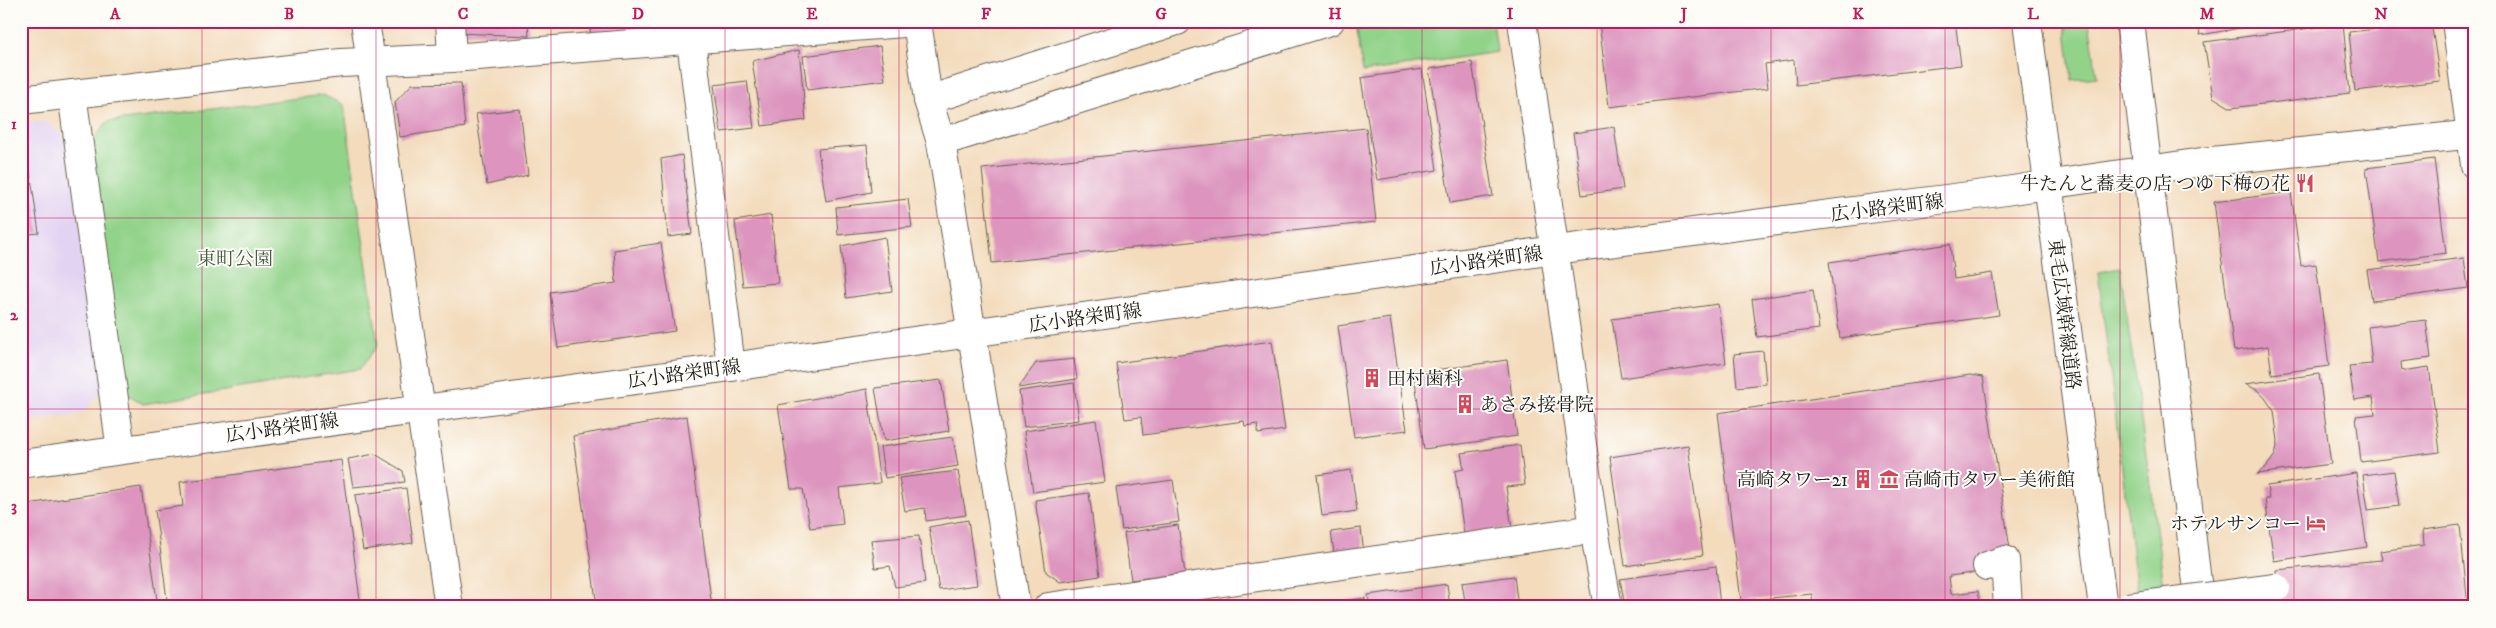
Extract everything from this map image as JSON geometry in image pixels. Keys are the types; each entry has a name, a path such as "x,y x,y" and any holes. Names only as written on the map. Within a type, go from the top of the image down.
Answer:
{"main road":[{"path":"365,21 449,607"},
{"path":"450,21 452,58"},
{"path":"928,100 1177,21"},
{"path":"940,142 1330,21"},
{"path":"1522,21 1594,529 1608,607"},
{"name":"東毛広域幹線道路","path":"2027,21 2103,607"},
{"path":"2130,21 2200,607"},
{"path":"2456,21 2473,134 2475,165"},
{"path":"21,100 371,62 452,58 917,22 928,100 940,142 1016,607"},
{"path":"692,40 731,367"},
{"path":"72,94 121,450"},
{"name":"広小路栄町線","path":"21,464 731,367 1555,250 2048,185 2202,162 2473,134"},
{"path":"1048,607 1594,529"},
{"path":"1987,566 2005,560 2008,607"},
{"path":"2128,607 2276,588"}],"shaded area":[{"path":"46,121 67,139 104,389 83,413 21,422 21,124"}],"green space":[{"path":"1362,21 1493,21 1497,52 1363,72 1356,23"},
{"path":"2065,21 2089,21 2097,77 2072,80"},
{"name":"東町公園","path":"323,95 344,105 378,345 360,369 143,404 123,391 90,144 107,122"},
{"path":"2120,268 2167,607 2139,607 2098,272"}],"building":[{"path":"456,21 528,21 529,36 456,33"},
{"path":"590,21 631,21 631,30 590,34"},
{"path":"653,21 694,21 694,26 653,28"},
{"path":"1599,21 1955,21 1961,65 1796,85 1794,60 1765,64 1768,88 1609,107"},
{"path":"2198,21 2276,21 2276,22 2200,35"},
{"path":"2386,21 2431,21 2440,81 2355,91 2349,32 2387,28"},
{"path":"2343,24 2350,93 2231,108 2213,97 2204,42"},
{"path":"880,46 885,80 807,90 803,56"},
{"path":"799,50 806,120 762,126 752,61"},
{"path":"1472,62 1493,196 1450,203 1429,69"},
{"path":"1422,69 1437,170 1377,180 1361,78"},
{"path":"747,81 754,128 721,132 714,85"},
{"path":"461,83 465,127 400,137 395,102 412,84"},
{"path":"520,109 528,175 487,185 476,114"},
{"path":"1614,127 1623,189 1582,195 1573,133"},
{"path":"1366,128 1376,222 992,263 982,169"},
{"path":"867,145 871,192 826,201 818,149"},
{"path":"682,155 692,234 668,237 661,159"},
{"path":"2434,159 2446,253 2379,262 2366,168"},
{"path":"30,171 39,233 21,235 21,172"},
{"path":"2291,192 2301,266 2316,264 2329,366 2272,374 2268,346 2234,351 2214,202"},
{"path":"908,199 912,227 838,235 836,207"},
{"path":"771,215 778,283 743,286 735,221"},
{"path":"885,237 892,291 846,298 841,246"},
{"path":"661,243 675,331 558,348 550,292 616,283 614,250"},
{"path":"1950,244 1954,279 1992,273 1999,315 1840,338 1829,262"},
{"path":"2464,258 2468,288 2372,301 2367,270"},
{"path":"1813,290 1819,329 1757,337 1752,299"},
{"path":"1718,304 1726,363 1621,378 1612,319"},
{"name":"田村歯科","path":"1390,318 1407,430 1354,437 1338,326"},
{"path":"2426,320 2431,358 2401,362 2402,371 2429,367 2440,452 2361,462 2356,416 2375,414 2373,397 2354,400 2349,366 2372,364 2368,327"},
{"path":"1272,341 1285,430 1258,434 1257,424 1245,426 1244,421 1143,435 1141,417 1125,419 1116,363"},
{"path":"1763,351 1766,384 1737,387 1734,354"},
{"path":"1074,359 1077,379 1018,388 1036,363"},
{"name":"あさみ接骨院","path":"1507,360 1517,436 1424,449 1414,373"},
{"path":"2319,374 2331,464 2257,474 2267,466 2275,455 2278,441 2274,411 2257,390 2245,384"},
{"name":"高崎タワー21","path":"1970,375 1983,377 2013,568 1949,576 1951,594 1978,591 1981,607 1813,607 1812,594 1741,601 1718,413"},
{"path":"941,380 949,431 884,441 875,388"},
{"path":"1074,383 1079,420 1024,427 1019,391"},
{"path":"867,389 880,483 839,488 843,524 810,528 803,489 791,489 778,405"},
{"path":"687,416 712,607 597,607 573,436"},
{"path":"1096,420 1105,482 1033,492 1024,431"},
{"path":"953,437 958,466 885,478 880,447"},
{"path":"1520,445 1525,485 1506,487 1512,528 1464,534 1455,471 1464,469 1461,453"},
{"path":"1688,445 1703,555 1625,566 1610,457"},
{"path":"375,454 403,471 405,482 353,487 348,459"},
{"path":"341,460 361,607 168,607 155,510 183,506 180,482"},
{"path":"1351,470 1357,511 1322,516 1317,475"},
{"path":"958,471 966,515 926,521 925,508 905,511 899,478"},
{"path":"2394,471 2399,506 2368,510 2363,475"},
{"name":"ホテルサンコー","path":"2356,473 2367,547 2274,561 2265,499 2269,499 2267,486"},
{"path":"1173,480 1179,522 1122,530 1116,488"},
{"path":"141,487 158,607 21,607 21,505"},
{"path":"406,488 413,543 363,550 355,495"},
{"path":"1089,493 1100,576 1060,582 1046,572 1035,500"},
{"path":"968,520 977,585 939,590 929,527"},
{"path":"1178,525 1185,573 1131,580 1124,533"},
{"path":"2460,525 2468,607 2279,607 2276,570 2382,560 2380,551 2424,545 2423,530"},
{"path":"1361,528 1364,555 1335,559 1331,532"},
{"path":"919,536 925,583 895,587 890,566 875,568 871,540"},
{"path":"1716,566 1720,607 1625,607 1620,579"},
{"path":"1514,576 1518,607 1466,607 1462,583"},
{"path":"1447,584 1450,607 1370,607 1368,595"},
{"path":"1365,598 1366,607 1318,607 1317,604"},
{"path":"1311,604 1311,607 1297,607 1297,606"}],"place":[{"name":"牛たんと蕎麦の店 つゆ下梅の花","path":"2305,183"},
{"name":"田村歯科","path":"1372,378"},
{"name":"あさみ接骨院","path":"1465,404"},
{"name":"高崎タワー21","path":"1863,479"},
{"name":"高崎市タワー美術館","path":"1889,479"},
{"name":"ホテルサンコー","path":"2316,523"}]}
